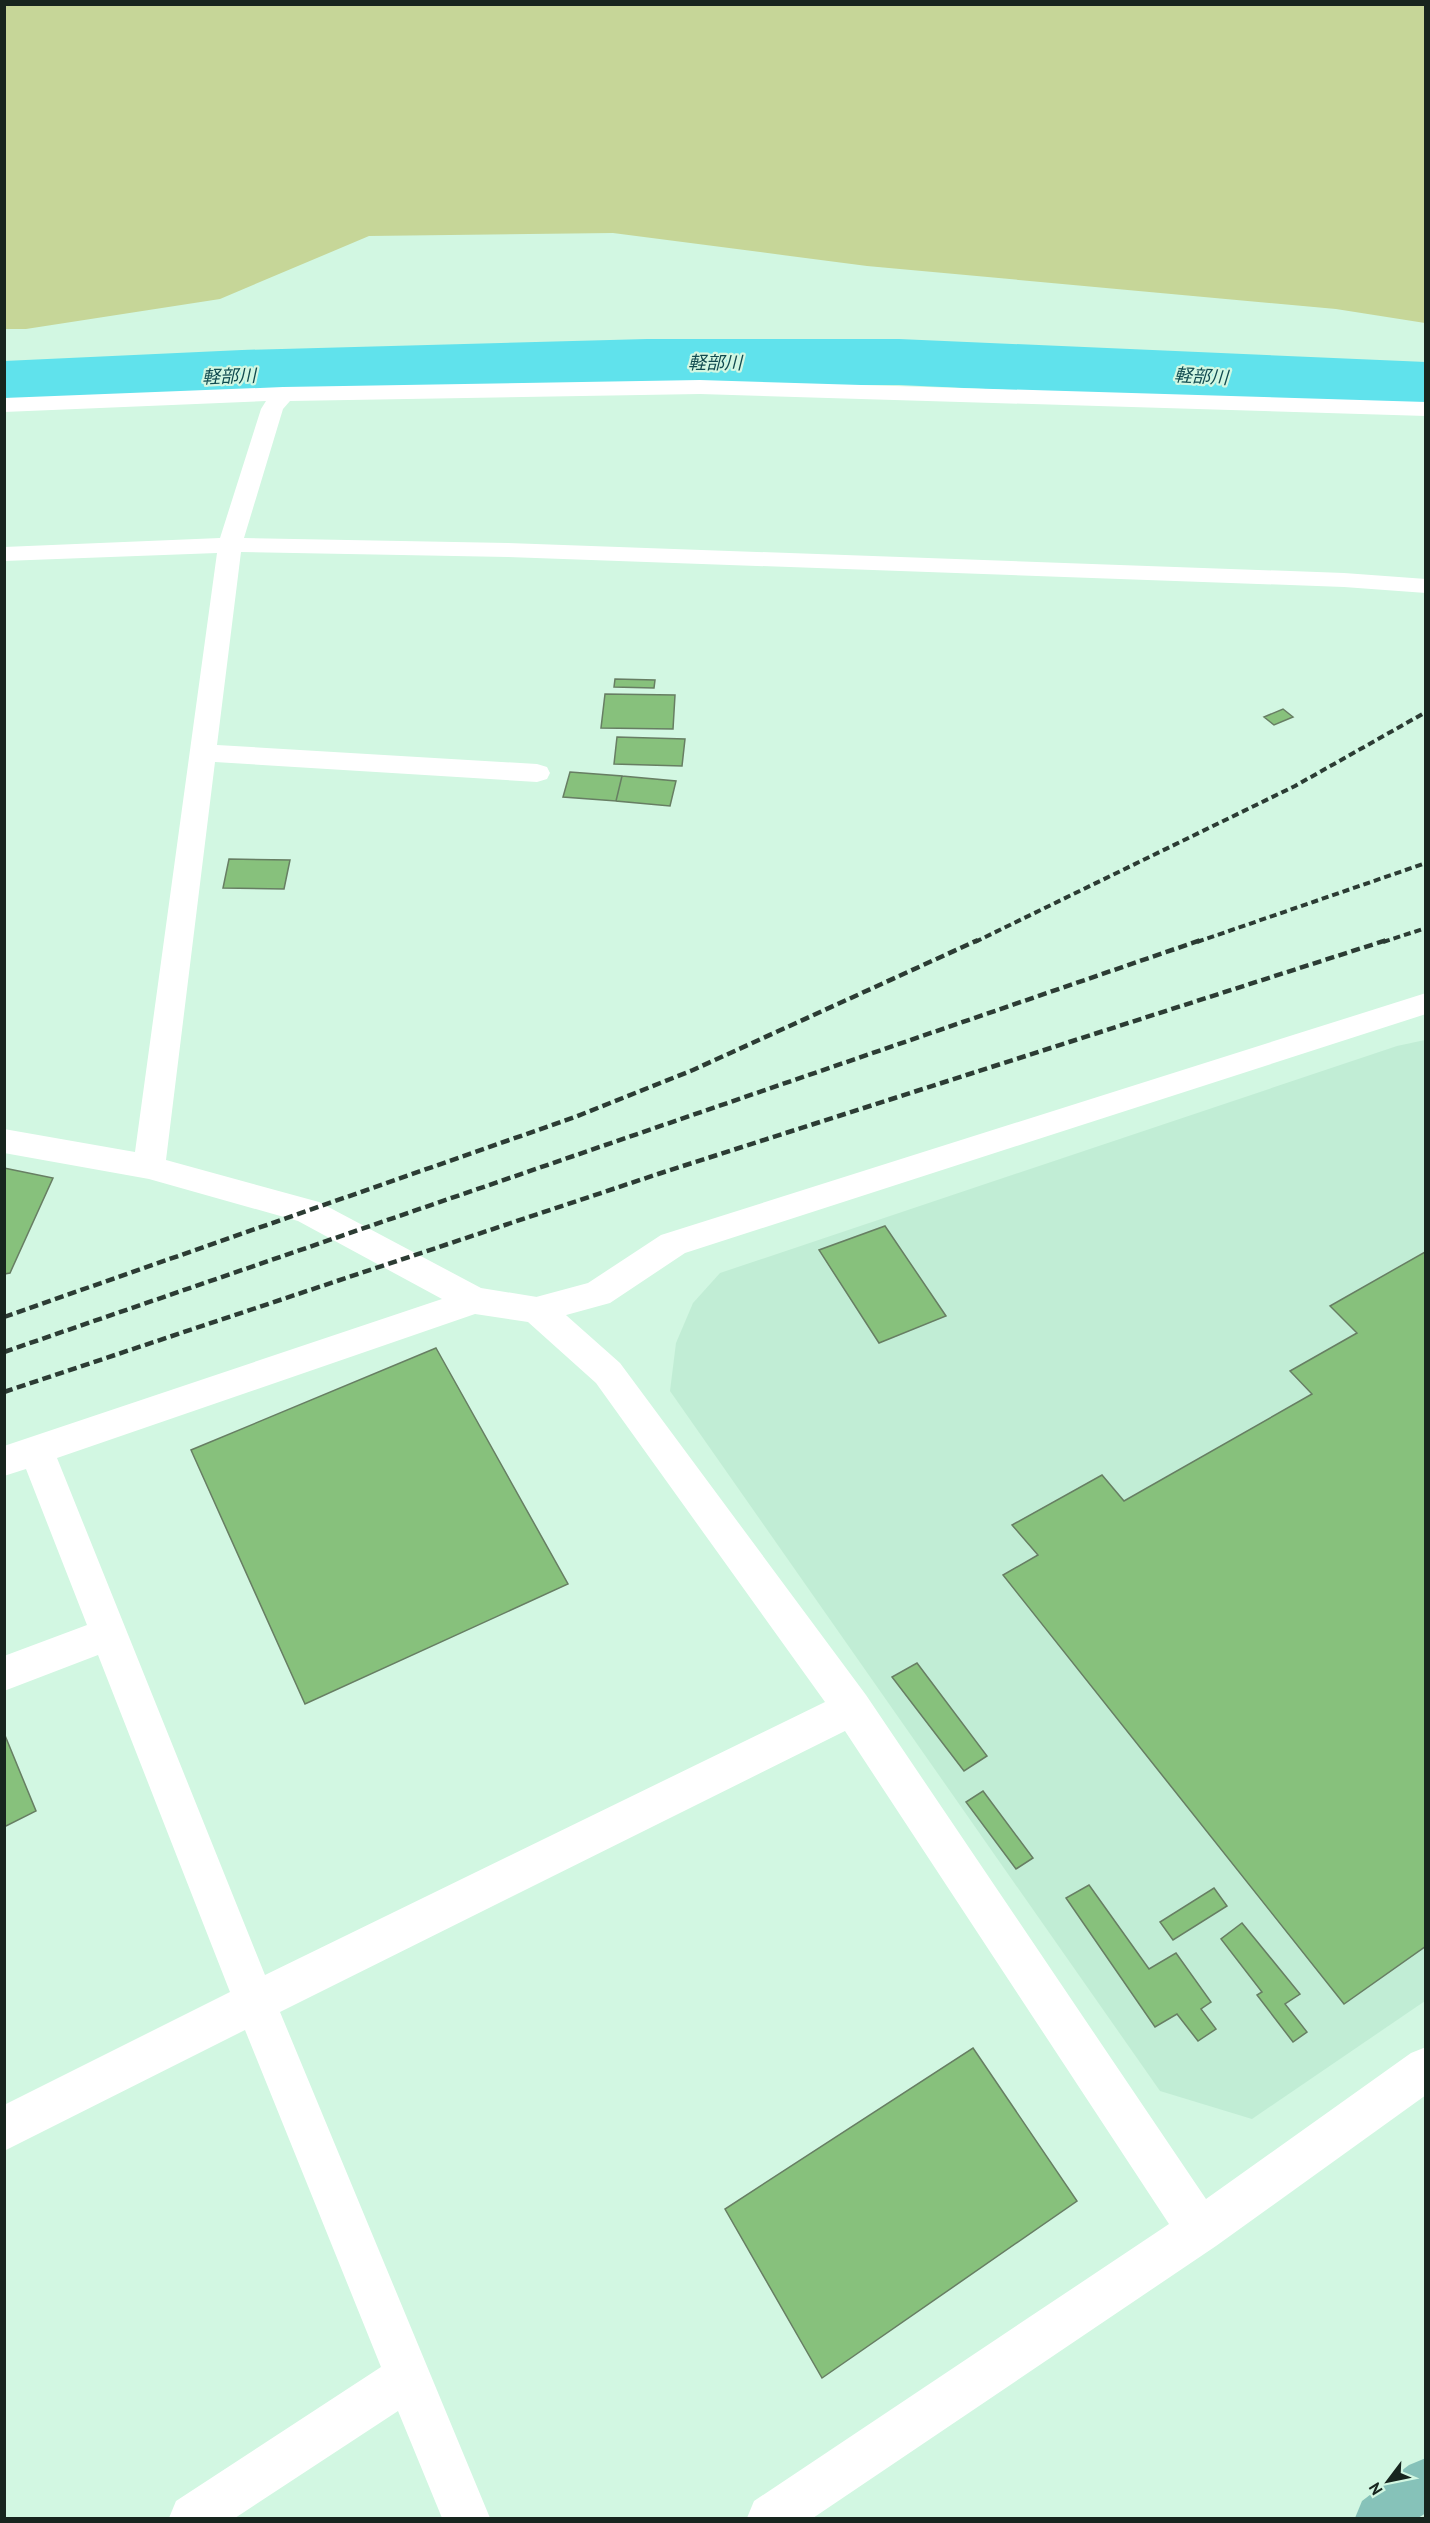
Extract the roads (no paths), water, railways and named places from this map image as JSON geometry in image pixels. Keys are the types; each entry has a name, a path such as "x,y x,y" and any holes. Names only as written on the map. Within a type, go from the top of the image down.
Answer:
{"main road":[{"path":"1379,2518 1425,2482"}],"street":[{"path":"4,405 283,394 699,387 1425,409"},
{"path":"149,1167 230,545 272,409 283,394"},
{"path":"4,554 230,545 508,550 1344,580 1425,586"},
{"path":"204,753 537,773"},
{"path":"4,1141 149,1167 308,1211 475,1302 537,1310 598,1294 673,1244 1425,1003"},
{"path":"466,2518 255,2002 109,1634 20,1456 475,1302"},
{"path":"537,1310 608,1373 852,1708 1200,2229"},
{"path":"4,1674 109,1634"},
{"path":"4,2129 255,2002 852,1708"},
{"path":"771,2518 1200,2229 1425,2068"},
{"path":"193,2518 409,2376"}],"waterway":[{"name":"軽部川","path":"4,384 242,373 647,362 899,362 1426,386"}],"railway":[{"path":"975,942 1295,786 1426,712"},
{"path":"1197,942 1426,863"},
{"path":"1383,942 1426,928"},
{"path":"4,1317 575,1117 693,1070 978,940"},
{"path":"4,1352 1201,940"},
{"path":"4,1392 658,1174 1387,940"}]}
